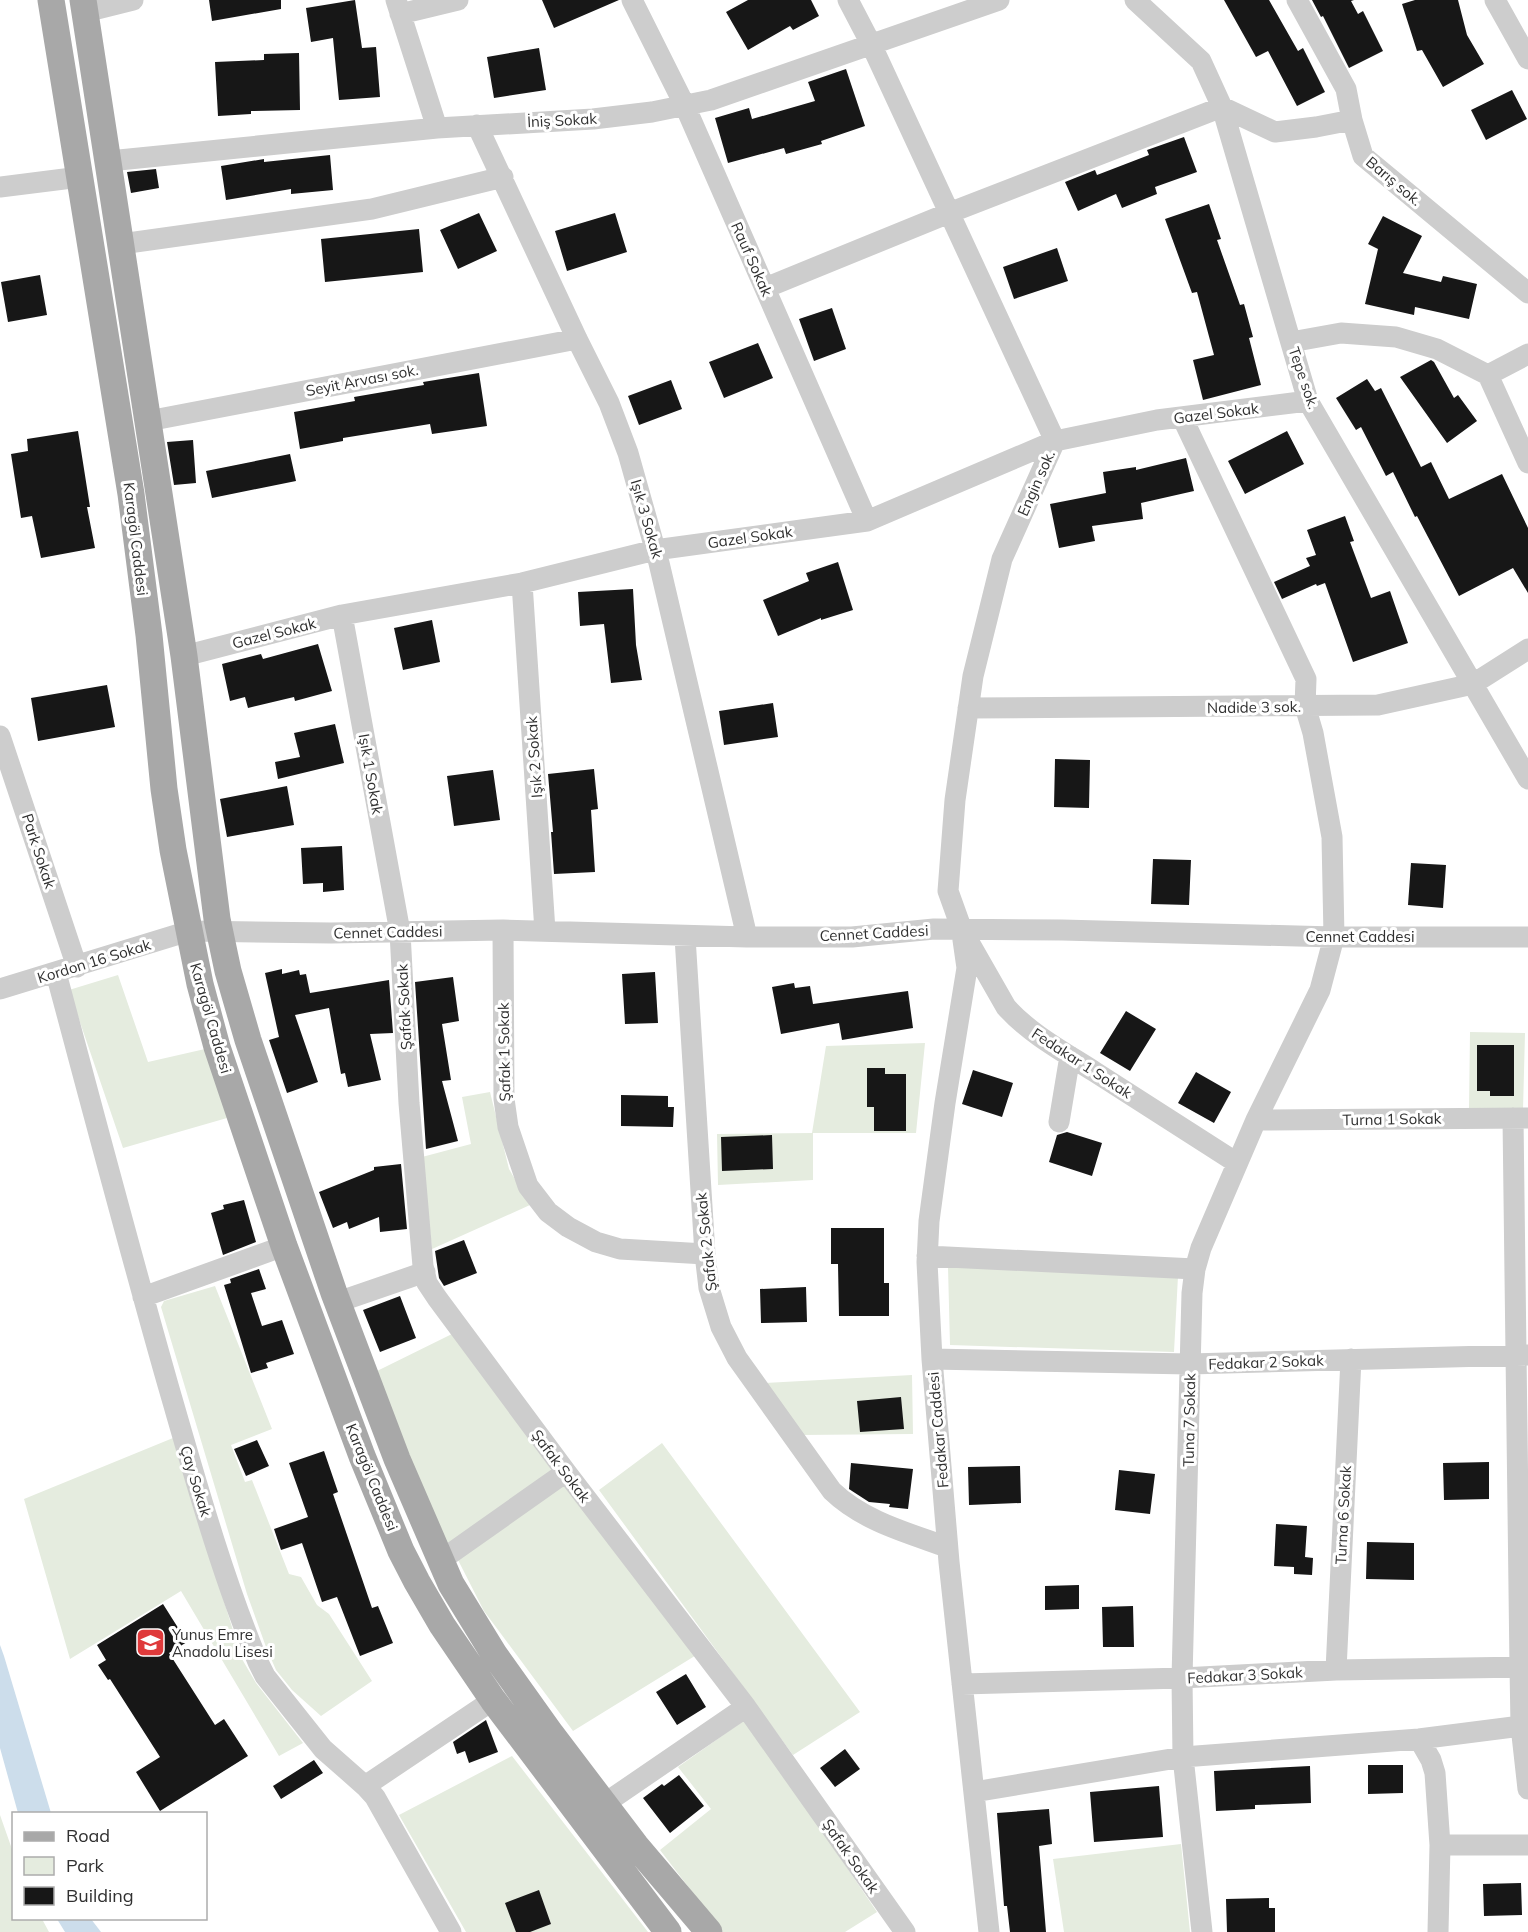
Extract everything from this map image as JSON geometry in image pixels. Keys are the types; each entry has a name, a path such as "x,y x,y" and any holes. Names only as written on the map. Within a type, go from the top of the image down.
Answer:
{"main road":[{"name":"Karagöl Caddesi","path":"51,0 129,482 164,789 189,932 217,1047 284,1246 362,1456 401,1551 442,1625 493,1700 668,1932"},
{"path":"84,6 184,656 220,931 228,972 248,1040 316,1243 397,1459 440,1561 462,1604 494,1654 604,1804 636,1846 709,1932"}],"street":[{"path":"84,6 133,0"},
{"path":"437,128 398,7 458,0"},
{"name":"Rauf Sokak","path":"632,0 685,106 867,521"},
{"name":"Engin sok.","path":"848,0 871,44 1055,441 1002,559 973,676 955,800 948,891 962,930"},
{"name":"Tepe sok.","path":"1135,0 1201,61 1222,107 1308,401 1528,779"},
{"name":"Barış sok.","path":"1297,0 1346,89 1352,120 1363,156 1528,293"},
{"path":"1495,0 1528,59"},
{"name":"İniş Sokak","path":"109,161 437,128 593,119 685,106 711,100 995,1"},
{"path":"765,288 949,213 1222,107 1275,132 1316,128 1352,120"},
{"name":"Işık 3 Sokak","path":"477,125 609,403 628,453 656,550 747,937"},
{"path":"0,186 80,177"},
{"path":"121,244 372,209 503,177"},
{"path":"1291,342 1341,333 1396,337 1437,350 1488,375 1528,463"},
{"name":"Seyit Arvası sok.","path":"148,422 577,339"},
{"path":"1488,375 1528,354"},
{"name":"Gazel Sokak","path":"184,656 342,615 522,583 656,550 867,521 1055,441 1157,420 1308,401"},
{"name":"Tuna 7 Sokak","path":"1182,417 1306,679 1305,706 1313,733 1332,837 1334,937 1320,990 1256,1120 1201,1248 1195,1269 1192,1293 1182,1678 1183,1756 1203,1932"},
{"name":"Işık 2 Sokak","path":"522,583 545,931"},
{"name":"Işık 1 Sokak","path":"342,615 400,932"},
{"name":"Nadide 3 sok.","path":"968,708 1378,705 1473,684 1528,649"},
{"name":"Park Sokak","path":"0,736 77,967"},
{"name":"Cennet Caddesi","path":"189,932 503,930 686,937 852,937 934,929 1334,937 1528,937"},
{"name":"Şafak 1 Sokak","path":"503,930 504,1099 508,1127 528,1186 548,1212 568,1227 596,1242 620,1249 705,1254"},
{"name":"Fedakar 1 Sokak","path":"962,930 1006,1007 1025,1026 1237,1163"},
{"name":"Fedakar Caddesi","path":"962,930 967,968 945,1103 929,1221 927,1256 932,1359 947,1547 989,1932"},
{"name":"Kordon 16 Sokak","path":"0,989 189,932"},
{"name":"Şafak Sokak","path":"400,932 409,1103 424,1272 436,1298 746,1707 905,1932"},
{"name":"Şafak 2 Sokak","path":"686,937 705,1254 709,1288 721,1327 737,1358 832,1491 841,1500 866,1515 947,1547"},
{"name":"Çay Sokak","path":"56,973 183,1438 223,1566 258,1662 265,1676 323,1749 365,1786 386,1815 451,1932"},
{"path":"1059,1122 1070,1056"},
{"path":"1521,1118 1524,1667 1521,1726 1528,1789"},
{"name":"Turna 1 Sokak","path":"1256,1120 1521,1118"},
{"path":"143,1297 284,1246"},
{"path":"927,1256 1195,1269"},
{"path":"338,1302 424,1272"},
{"name":"Fedakar 2 Sokak","path":"932,1359 1190,1364 1522,1355"},
{"name":"Turna 6 Sokak","path":"1336,1670 1351,1359"},
{"path":"440,1561 566,1472"},
{"name":"Fedakar 3 Sokak","path":"962,1684 1182,1678 1336,1670 1524,1667"},
{"path":"365,1786 493,1700"},
{"path":"604,1804 746,1707"},
{"path":"974,1792 1183,1756 1419,1739 1521,1726"},
{"path":"1419,1739 1431,1760 1435,1773 1440,1845 1438,1932"},
{"path":"1440,1845 1528,1845"}],"green space":[{"path":"118,975 148,1062 205,1049 227,1118 123,1148 69,990"},
{"path":"1470,1032 1525,1033 1523,1110 1469,1109"},
{"path":"925,1043 916,1133 813,1133 813,1180 718,1185 717,1134 812,1133 826,1046"},
{"path":"490,1092 509,1169 530,1205 432,1249 422,1157 471,1144 462,1097"},
{"path":"948,1267 1178,1276 1174,1352 950,1345"},
{"path":"215,1286 272,1429 231,1445 245,1482 252,1480 289,1574 301,1577 317,1605 329,1614 372,1681 321,1716 292,1690 276,1670 266,1647 247,1594 161,1307 164,1301"},
{"path":"454,1333 552,1470 445,1548 377,1371"},
{"path":"912,1375 913,1434 800,1435 765,1383"},
{"path":"173,1438 242,1659 256,1683 303,1743 279,1756 181,1591 70,1659 24,1499"},
{"path":"662,1443 860,1712 793,1755 599,1490"},
{"path":"565,1481 698,1654 573,1731 484,1611 458,1560"},
{"path":"746,1719 877,1912 845,1932 723,1932 660,1850 711,1809 678,1767"},
{"path":"512,1756 648,1932 466,1932 399,1815"},
{"path":"0,1815 12,1849 12,1920 43,1920 49,1932 0,1932"},
{"path":"1181,1844 1190,1932 1064,1932 1053,1859"}],"water":[{"path":"0,1645 51,1812 18,1812 0,1748"},
{"path":"58,1920 92,1920 101,1932 65,1932"}],"building":[{"path":"209,0 281,0 281,9 212,21"},
{"path":"355,0 362,48 376,47 380,97 339,100 333,38 311,42 306,8"},
{"path":"542,0 619,0 554,28"},
{"path":"748,0 811,0 819,16 793,30 790,26 748,50 726,12"},
{"path":"1224,0 1269,0 1298,51 1303,48 1325,92 1297,106 1268,51 1256,57"},
{"path":"1312,0 1354,0 1351,1 1358,14 1363,11 1383,51 1349,68 1323,16 1321,17"},
{"path":"1415,0 1458,0 1467,35 1484,64 1443,87 1422,50 1417,51 1402,4"},
{"path":"539,48 546,90 494,98 487,57"},
{"path":"299,53 300,110 251,111 251,114 218,116 215,62 264,60 264,54"},
{"path":"846,69 865,126 821,141 822,144 786,154 784,148 728,163 715,118 749,108 752,119 815,101 808,82"},
{"path":"1512,90 1527,119 1486,140 1471,110"},
{"path":"1184,137 1197,172 1155,187 1157,194 1122,208 1116,194 1078,211 1065,182 1095,170 1097,175 1149,155 1147,150"},
{"path":"330,155 333,190 291,194 291,189 226,200 221,166 264,159 264,162"},
{"path":"156,169 159,188 131,193 127,172"},
{"path":"1209,204 1221,239 1217,240 1240,305 1244,304 1253,337 1249,338 1261,385 1203,400 1193,360 1214,355 1197,292 1192,293 1165,219"},
{"path":"479,213 497,251 458,269 440,230"},
{"path":"615,213 627,252 567,271 555,231"},
{"path":"1383,216 1422,236 1403,273 1441,282 1443,276 1477,284 1469,319 1415,307 1414,315 1365,304 1378,249 1368,244"},
{"path":"419,229 423,272 325,282 321,239"},
{"path":"1057,248 1068,281 1014,299 1003,267"},
{"path":"40,275 47,315 8,322 1,282"},
{"path":"832,308 846,349 814,361 799,319"},
{"path":"758,343 773,378 724,398 709,362"},
{"path":"1431,360 1454,398 1458,395 1477,421 1447,443 1400,377"},
{"path":"479,373 487,426 432,434 430,424 343,438 343,441 300,449 294,412 355,401 354,397 424,385 423,382"},
{"path":"1367,379 1375,391 1381,388 1421,467 1431,462 1449,499 1502,474 1528,528 1528,593 1513,568 1459,596 1393,472 1386,476 1361,427 1356,430 1336,398"},
{"path":"671,380 682,409 639,425 628,396"},
{"path":"78,431 90,507 87,507 95,548 41,558 32,516 21,518 11,454 28,451 27,439"},
{"path":"1287,431 1304,464 1245,494 1228,461"},
{"path":"193,440 196,483 174,485 167,442"},
{"path":"290,454 296,481 212,498 206,471"},
{"path":"1186,458 1194,491 1141,503 1143,519 1092,526 1095,541 1059,548 1050,504 1106,493 1103,472 1136,467 1136,470"},
{"path":"1345,516 1354,541 1350,542 1371,598 1390,591 1408,643 1353,662 1325,583 1317,586 1316,584 1282,599 1274,582 1310,566 1306,558 1316,555 1307,530"},
{"path":"838,562 853,610 821,620 821,618 778,636 763,600 809,581 806,573"},
{"path":"633,589 636,645 642,680 611,683 604,624 580,626 578,592"},
{"path":"432,620 440,662 403,670 394,628"},
{"path":"318,644 332,691 295,701 294,697 248,708 245,697 230,701 222,664 261,654 263,659"},
{"path":"107,685 115,727 38,741 31,698"},
{"path":"773,703 778,737 724,745 719,711"},
{"path":"335,724 344,763 278,779 275,762 300,757 294,733"},
{"path":"1055,759 1090,760 1089,808 1054,807"},
{"path":"594,769 598,809 591,810 595,872 554,874 548,774"},
{"path":"493,770 500,820 454,826 447,776"},
{"path":"287,786 294,825 227,837 220,799"},
{"path":"342,846 344,890 323,892 323,883 303,884 301,848"},
{"path":"1153,859 1191,860 1189,905 1151,904"},
{"path":"1411,863 1446,865 1443,908 1408,905"},
{"path":"282,969 282,974 299,970 300,975 306,974 310,993 389,980 393,1033 370,1034 381,1080 348,1087 345,1073 341,1074 329,1008 295,1015 318,1082 287,1093 269,1040 279,1037 265,973"},
{"path":"655,972 658,1023 625,1024 622,974"},
{"path":"453,977 459,1021 442,1024 451,1080 442,1081 458,1141 426,1149 415,982"},
{"path":"794,983 795,988 810,986 813,1004 908,991 913,1028 842,1040 839,1023 781,1034 772,987"},
{"path":"1126,1011 1156,1029 1130,1071 1100,1053"},
{"path":"1477,1045 1514,1045 1514,1096 1490,1096 1490,1091 1477,1091"},
{"path":"867,1068 885,1068 885,1074 906,1074 906,1131 874,1131 874,1107 867,1107"},
{"path":"973,1070 1013,1083 1002,1117 962,1104"},
{"path":"1196,1072 1231,1092 1214,1123 1178,1103"},
{"path":"621,1095 668,1096 668,1107 674,1107 673,1127 621,1126"},
{"path":"1067,1132 1102,1143 1092,1176 1049,1162 1057,1135"},
{"path":"772,1135 773,1169 722,1171 721,1137"},
{"path":"401,1164 407,1229 380,1232 379,1217 349,1229 347,1222 333,1228 319,1192 374,1170 374,1167"},
{"path":"244,1200 256,1242 223,1255 211,1213 224,1209 223,1205"},
{"path":"831,1228 884,1228 884,1283 889,1283 889,1316 839,1316 838,1264 831,1264"},
{"path":"464,1240 477,1273 444,1286 439,1278 435,1251"},
{"path":"259,1269 266,1289 251,1293 262,1326 282,1320 294,1354 266,1363 268,1368 251,1373 224,1285 231,1283 230,1279"},
{"path":"806,1287 807,1322 761,1323 760,1289"},
{"path":"400,1296 416,1338 380,1352 363,1310"},
{"path":"901,1397 904,1429 860,1432 857,1401"},
{"path":"257,1440 269,1466 246,1476 234,1449"},
{"path":"324,1451 338,1492 333,1494 372,1608 378,1606 393,1643 360,1656 337,1597 322,1602 302,1543 281,1550 274,1529 308,1517 289,1463"},
{"path":"1489,1462 1489,1499 1444,1500 1443,1463"},
{"path":"851,1463 913,1469 908,1509 869,1502 849,1489"},
{"path":"1020,1466 1021,1503 969,1505 968,1467"},
{"path":"1119,1470 1155,1474 1150,1514 1115,1510"},
{"path":"1276,1524 1307,1526 1305,1557 1313,1558 1312,1575 1294,1574 1294,1567 1274,1566"},
{"path":"1367,1542 1414,1543 1414,1580 1366,1579"},
{"path":"1079,1585 1079,1609 1045,1610 1045,1586"},
{"path":"163,1604 187,1642 169,1653 215,1725 224,1719 248,1756 160,1811 136,1772 160,1757 110,1679 108,1680 98,1665 106,1660 97,1645"},
{"path":"1133,1606 1134,1647 1103,1647 1102,1607"},
{"path":"686,1674 706,1707 677,1725 656,1692"},
{"path":"486,1720 498,1752 469,1763 465,1751 457,1754 453,1742"},
{"path":"845,1749 860,1769 835,1787 820,1768"},
{"path":"314,1760 323,1773 281,1799 273,1786"},
{"path":"1368,1765 1403,1765 1403,1793 1368,1794"},
{"path":"1310,1766 1311,1803 1255,1805 1255,1809 1216,1811 1214,1771"},
{"path":"679,1775 704,1806 670,1833 643,1798"},
{"path":"1159,1786 1163,1837 1094,1842 1090,1792"},
{"path":"1049,1809 1052,1844 1039,1846 1046,1932 1010,1932 1007,1906 1004,1906 997,1813"},
{"path":"1521,1883 1522,1915 1484,1916 1483,1884"},
{"path":"539,1890 551,1924 530,1932 516,1932 505,1903"},
{"path":"1269,1898 1269,1908 1275,1908 1275,1932 1227,1932 1226,1899"}],"place":[{"name":"Yunus Emre Anadolu Lisesi","path":"151,1643"}]}
